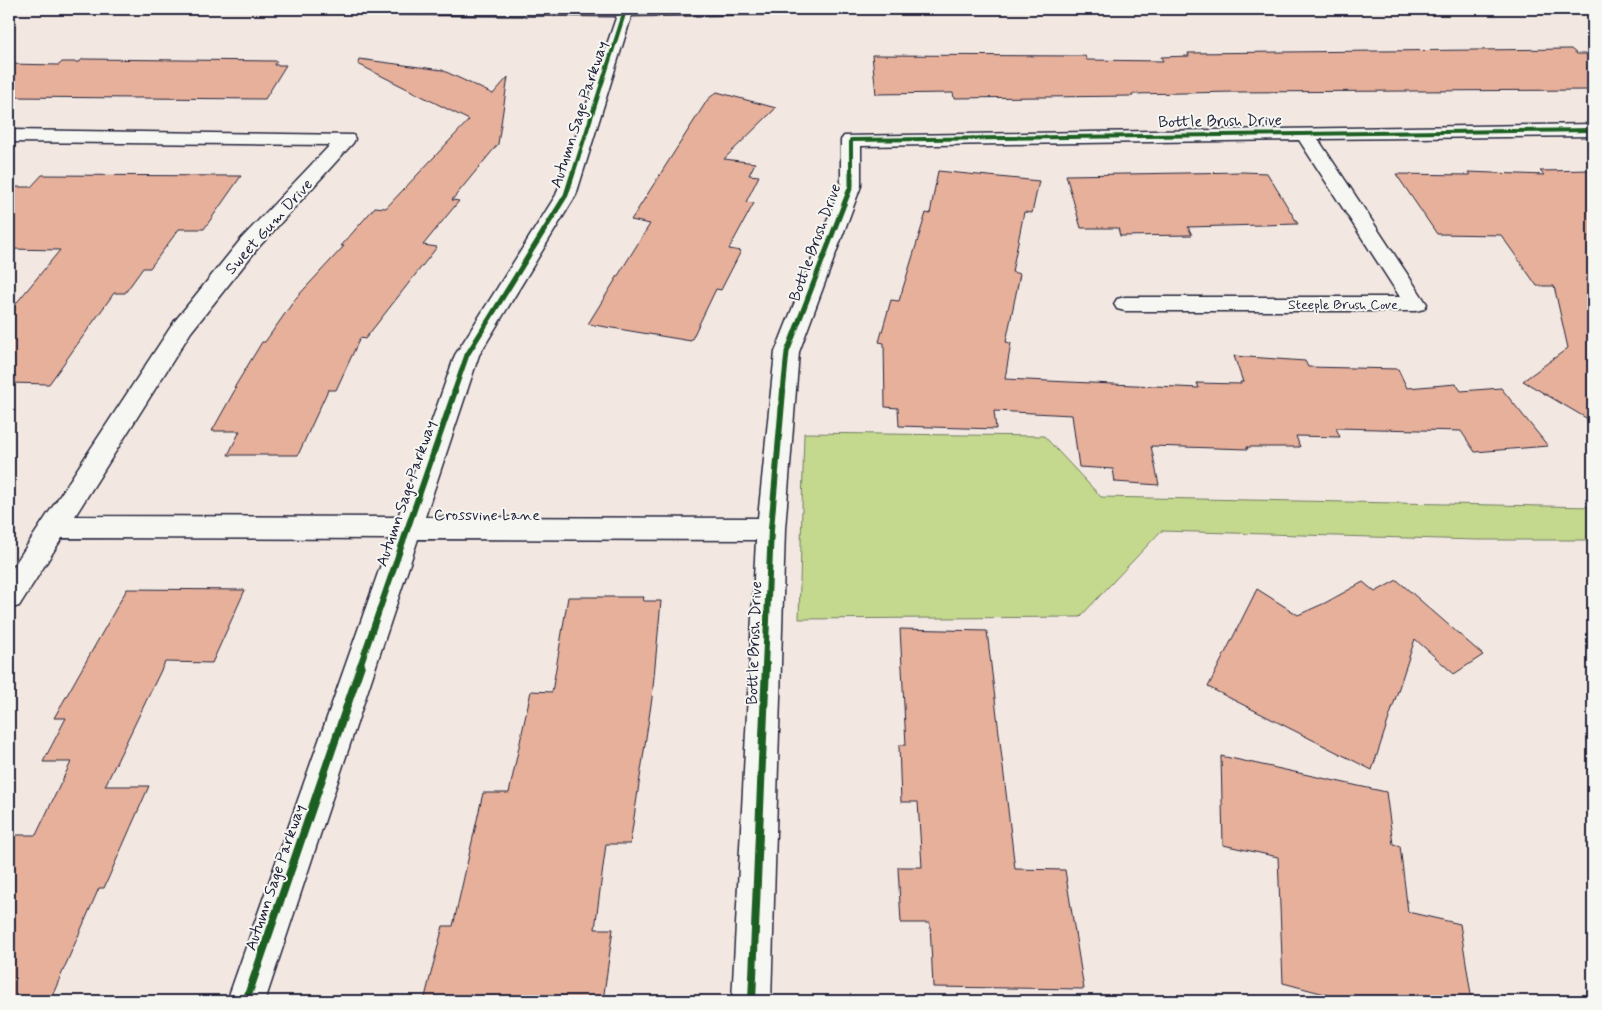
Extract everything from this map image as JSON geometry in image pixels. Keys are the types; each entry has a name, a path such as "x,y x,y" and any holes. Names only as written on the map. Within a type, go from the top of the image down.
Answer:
{"street":[{"path":"366,9 625,11 777,9"},
{"name":"Autumn Sage Parkway","path":"246,1001 467,355 566,196 625,11"},
{"name":"Bottle Brush Drive","path":"752,1001 771,529 787,352 851,186 851,140 1593,130"},
{"name":"Steeple Brush Cove","path":"1126,304 1416,304 1304,133"},
{"name":"Sweet Gum Drive","path":"9,136 346,139 249,244 182,327 9,597"},
{"name":"Crossvine Lane","path":"53,527 771,529"}],"green space":[{"path":"804,433 1044,436 1101,497 1593,507 1593,540 1477,540 1161,531 1080,617 799,619"}],"building":[{"path":"1571,49 1577,54 1593,54 1593,90 1235,92 1132,94 1133,96 954,98 953,93 876,94 872,55 1085,56 1087,60 1163,61 1161,57 1189,56 1188,53"},
{"path":"83,59 277,61 274,65 286,65 265,99 9,97 9,64 59,65 62,62 79,62"},
{"path":"359,59 442,70 493,94 508,77 498,144 452,200 459,201 423,245 437,247 365,339 360,338 336,390 328,390 298,455 228,455 240,431 212,431 236,388 234,388 262,342 265,342 296,298 344,246 341,246 375,207 386,208 469,120 358,64"},
{"path":"717,92 776,108 724,159 755,163 749,175 759,176 746,202 754,203 729,249 741,251 721,290 716,289 691,341 588,324 650,224 631,220 708,99"},
{"path":"1593,170 1593,422 1523,381 1568,348 1554,286 1537,286 1501,235 1437,234 1396,174 1470,175 1468,172 1544,175 1540,171"},
{"path":"938,171 1039,181 1032,213 1024,212 1012,272 1020,274 1006,342 1011,343 1005,379 1199,388 1197,383 1241,384 1240,382 1243,382 1234,356 1305,361 1308,367 1398,369 1407,388 1456,384 1461,391 1501,388 1548,446 1475,452 1461,431 1336,428 1340,437 1296,436 1300,447 1247,447 1248,449 1151,446 1159,485 1115,482 1113,469 1079,467 1072,415 994,411 996,429 899,426 898,408 885,407 884,343 879,342 891,300 899,301 926,213 930,214"},
{"path":"1267,173 1298,224 1188,227 1192,235 1120,236 1118,228 1081,228 1066,175"},
{"path":"42,175 241,176 204,229 179,229 150,268 143,268 125,293 114,293 49,384 9,383 9,312 60,250 9,249 9,187 31,187"},
{"path":"1397,580 1483,655 1454,674 1415,639 1372,770 1208,687 1257,589 1298,615 1325,603 1363,582 1375,592"},
{"path":"127,589 245,590 212,663 165,662 105,786 149,786 104,888 99,888 50,1001 9,1001 9,835 36,835 71,762 43,762 66,718 54,718"},
{"path":"568,597 644,597 643,601 661,601 652,698 630,844 606,844 595,929 613,929 603,1001 424,1001 443,926 453,926 483,793 509,793 531,691 552,692"},
{"path":"900,629 987,631 1015,869 1065,870 1084,989 933,987 930,923 901,923 898,867 922,867 918,802 901,802 899,745 906,745"},
{"path":"1221,756 1386,792 1393,844 1400,846 1408,912 1460,924 1472,1001 1351,1001 1283,983 1278,857 1223,845"}],"cycle path":[{"path":"246,1001 467,355 566,195 625,11"},
{"path":"752,1001 771,529 787,352 851,186 851,140 1593,130"}]}
